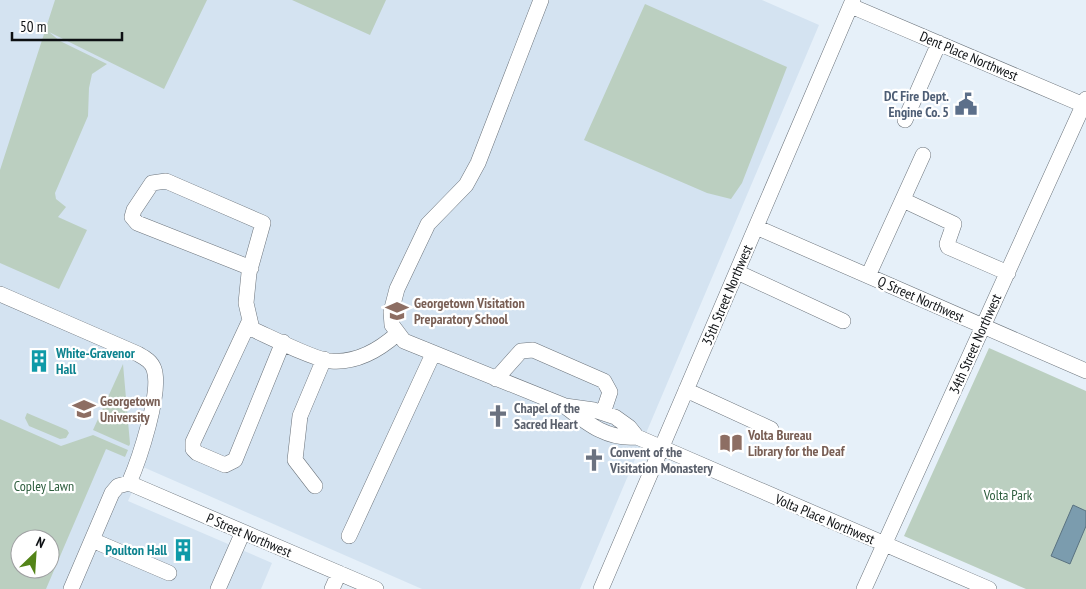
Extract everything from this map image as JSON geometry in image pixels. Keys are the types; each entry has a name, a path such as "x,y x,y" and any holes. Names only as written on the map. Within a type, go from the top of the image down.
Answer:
{"street":[{"path":"541,0 478,163 466,185 428,224 397,289 391,312 392,325 404,341 565,406 603,413 629,427 637,437"},
{"name":"Dent Place Northwest","path":"852,3 939,43 1085,103"},
{"name":"35th Street Northwest","path":"601,589 852,3"},
{"path":"905,120 939,43"},
{"name":"34th Street Northwest","path":"864,589 1085,103"},
{"path":"868,276 923,155"},
{"path":"251,268 137,223 132,217 134,210 152,183 166,181 258,219 263,223 263,230 251,268 246,302 252,329 329,362 358,357 384,346 397,334"},
{"path":"903,200 954,224 947,244 948,247 1008,273"},
{"name":"Q Street Northwest","path":"756,227 1086,371"},
{"path":"737,272 843,321"},
{"path":"0,294 138,354 151,362 156,379 152,408 140,454 126,484 112,493 71,589"},
{"path":"250,320 193,442 193,449 197,453 225,465 235,460 283,342"},
{"path":"496,379 521,351 533,350 604,381 610,392 603,413"},
{"path":"349,536 433,354"},
{"path":"315,486 295,460 300,416 324,359"},
{"path":"686,390 772,429"},
{"path":"565,406 607,434 622,438 637,437"},
{"name":"Volta Place Northwest","path":"637,437 989,589"},
{"name":"P Street Northwest","path":"126,484 376,589"},
{"path":"218,589 243,532"},
{"path":"92,540 169,573"},
{"path":"332,589 339,573"}],"shaded area":[{"name":"Georgetown Visitation Preparatory School","path":"0,0 762,0 819,25 580,589 422,589 143,467 128,501 272,563 261,589 0,589"}],"green space":[{"path":"55,0 207,0 164,89 49,32 60,41 107,64 92,74 89,88 88,116 55,193 56,199 66,207 58,217 87,230 59,289 0,263 0,170"},
{"path":"292,0 386,0 370,35"},
{"path":"645,4 787,67 742,183 731,199 707,193 584,140"},
{"name":"Volta Park","path":"989,348 1086,391 1086,589 1026,589 904,536"},
{"path":"123,364 130,444 129,446 93,430"},
{"path":"27,413 67,430 69,433 66,438 60,439 29,426 25,418"},
{"name":"Copley Lawn","path":"0,419 61,446 93,435 128,450 125,457 106,449 60,556 60,529 10,529 10,579 50,579 46,589 0,589"}],"water":[{"path":"1073,505 1086,511 1086,526 1070,564 1051,556"}],"place":[{"name":"DC Fire Dept. Engine Co. 5","path":"966,104"},
{"name":"Georgetown Visitation Preparatory School","path":"397,311"},
{"name":"White-Gravenor Hall","path":"39,361"},
{"name":"Georgetown University","path":"84,409"},
{"name":"Chapel of the Sacred Heart","path":"498,416"},
{"name":"Volta Bureau Library for the Deaf","path":"731,443"},
{"name":"Convent of the Visitation Monastery","path":"594,460"},
{"name":"Poulton Hall","path":"183,550"}]}
